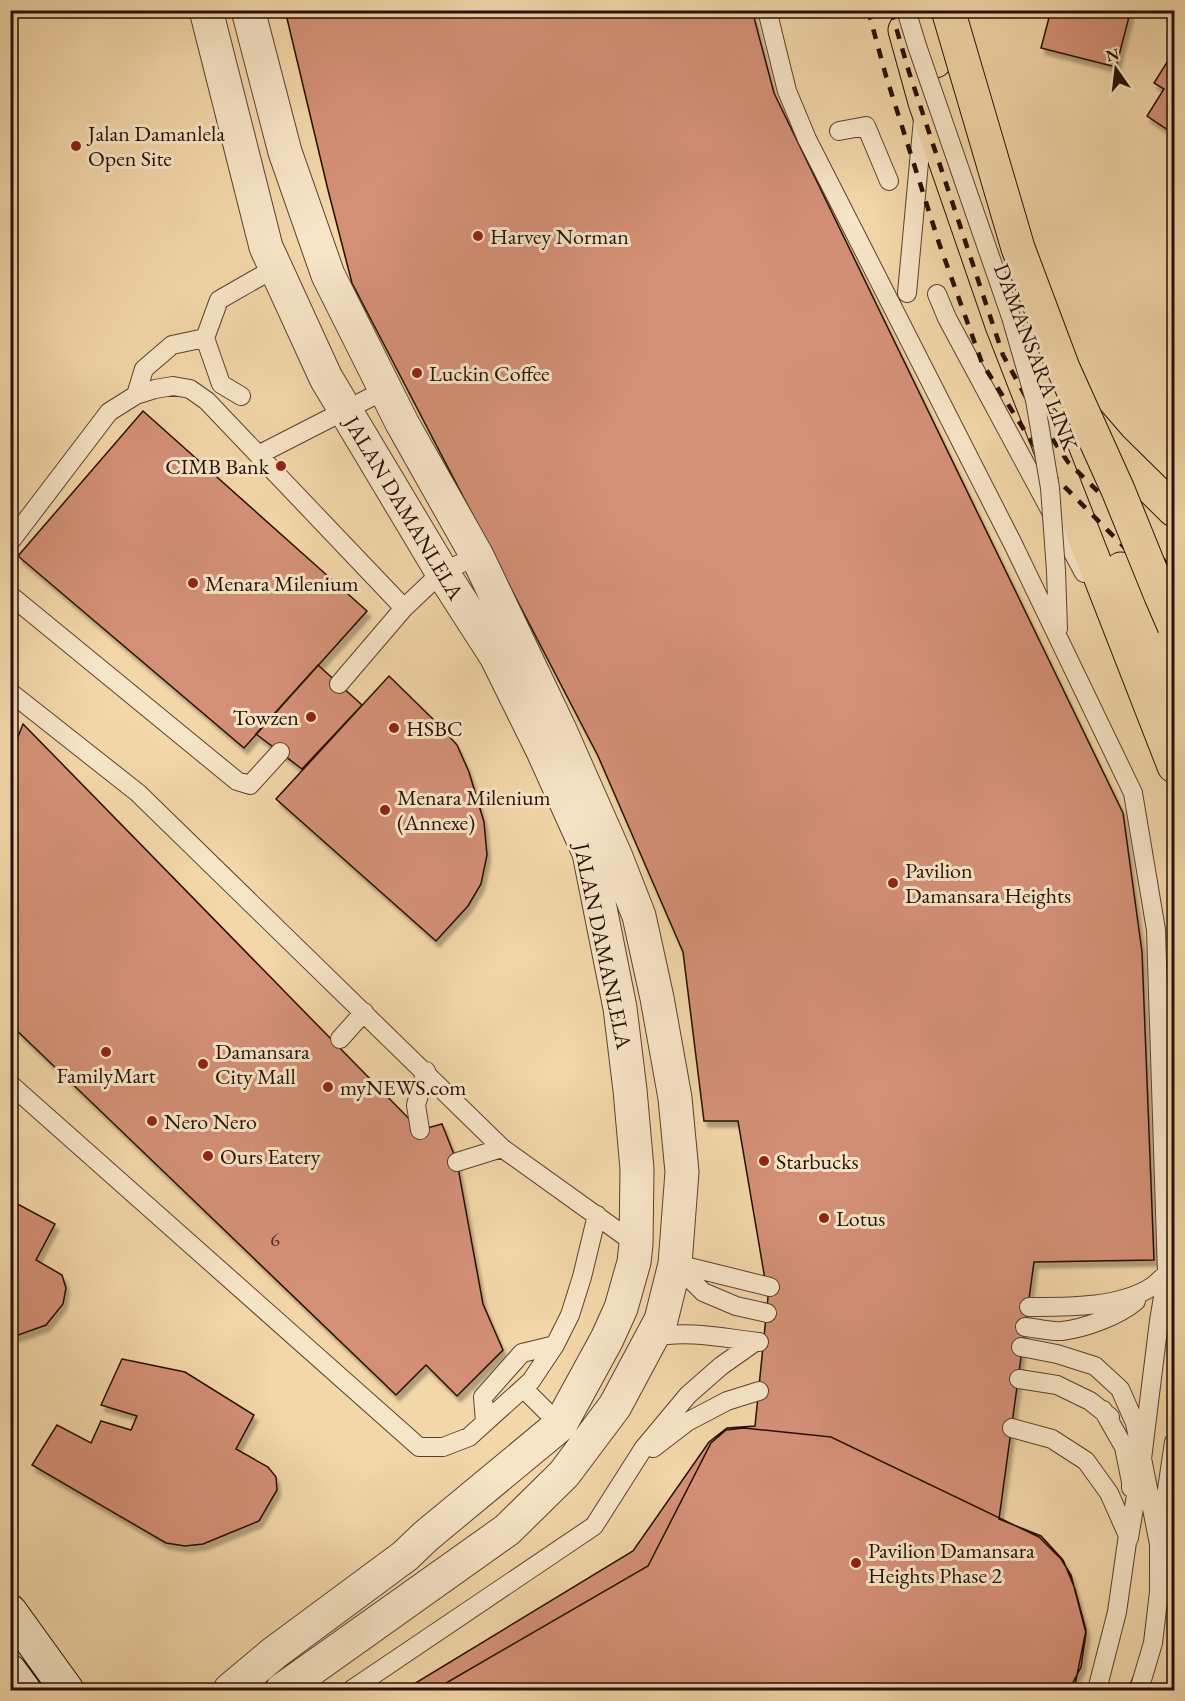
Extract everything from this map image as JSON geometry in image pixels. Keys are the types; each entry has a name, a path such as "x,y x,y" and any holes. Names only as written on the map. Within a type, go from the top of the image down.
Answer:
{"highway":[{"path":"899,10 925,102 1002,324 1174,766"},
{"name":"DAMANSARA LINK","path":"923,10 936,65 1020,322 1080,472 1174,694"},
{"name":"DAMANSARA LINK","path":"948,10 1018,248 1063,368 1118,490 1174,626"},
{"path":"1034,359 1111,448 1174,510"},
{"path":"1161,596 1174,660"},
{"path":"1146,1690 1174,1625"},
{"path":"1169,1690 1174,1672"}],"street":[{"name":"JALAN DAMANLELA","path":"206,10 266,247 275,268 326,378 442,572 496,656 543,751 589,853 620,1008 637,1169 634,1262 621,1308 602,1349 560,1425 405,1556 274,1653 230,1690"},
{"name":"JALAN DAMANLELA","path":"248,10 285,152 328,275 385,390 477,556 559,728 616,857 639,916 675,1098 682,1172 675,1264 661,1320 615,1406 564,1474 507,1530 282,1690"},
{"path":"636,1244 675,1264"},
{"path":"405,1556 454,1567"},
{"path":"10,1611 67,1690"},
{"path":"10,1671 24,1690"}],"lane":[{"path":"767,10 787,91 807,139 996,511 1133,793 1156,930 1167,1273 1142,1459 1117,1612 1097,1690"},
{"path":"906,10 1011,317 1035,400 1050,488 1058,636"},
{"path":"907,293 925,102"},
{"path":"839,131 866,126 889,182"},
{"path":"241,396 221,384 205,338 219,300 275,268"},
{"path":"937,294 947,318 1139,676"},
{"path":"136,395 144,369 172,345 205,338"},
{"path":"10,542 110,412 136,395 155,389 173,387 190,389 207,401 404,609"},
{"path":"258,455 385,390"},
{"path":"339,684 404,609 442,572 477,556"},
{"path":"10,595 237,781 250,785 280,752"},
{"path":"10,692 138,793 426,1071 502,1148 636,1244"},
{"path":"340,1039 364,1012"},
{"path":"420,1130 416,1106 426,1071"},
{"path":"10,1084 419,1447 443,1447 469,1437 531,1381 555,1345 570,1315 597,1215"},
{"path":"457,1162 502,1148"},
{"path":"675,1264 771,1287"},
{"path":"675,1264 703,1292 736,1306 766,1313"},
{"path":"1025,1327 1062,1331 1096,1323 1128,1308 1167,1273"},
{"path":"1029,1307 1067,1307 1103,1303 1130,1297 1153,1286"},
{"path":"351,1690 594,1526 631,1465 688,1395 721,1366 759,1342 686,1333 653,1337"},
{"path":"485,1422 483,1397 522,1353 555,1345"},
{"path":"1021,1347 1057,1354 1095,1366 1120,1389 1135,1423 1159,1544"},
{"path":"1019,1379 1058,1385 1090,1401 1113,1419 1142,1459"},
{"path":"631,1465 687,1422 727,1401 759,1391"},
{"path":"530,1395 560,1425"},
{"path":"1103,1410 1124,1447 1129,1471 1131,1482 1129,1538"},
{"path":"1012,1428 1052,1439 1086,1461 1109,1493 1129,1538"},
{"path":"1139,1690 1153,1643 1159,1592 1159,1544 1174,1442"}],"building":[{"name":"Pavilion Damansara Heights","path":"285,10 752,10 774,93 1123,813 1142,952 1154,1260 1034,1262 999,1519 1041,1536 1063,1560 1075,1589 1086,1630 1074,1690 404,1690 633,1551 709,1442 727,1428 755,1426 768,1297 738,1121 704,1121 683,952 598,756 352,283"},
{"path":"1051,10 1119,10 1130,13 1116,67 1041,48"},
{"path":"1174,51 1174,134 1147,116 1164,89 1154,83"},
{"name":"Menara Milenium","path":"143,411 367,611 244,748 18,556"},
{"path":"318,665 362,705 302,769 256,734"},
{"name":"Menara Milenium (Annexe)","path":"389,676 457,745 469,772 484,822 487,855 481,884 468,906 436,941 276,799"},
{"name":"Damansara City Mall","path":"23,724 420,1130 442,1124 457,1162 483,1304 503,1350 457,1396 426,1365 396,1395 10,1024 10,757"},
{"path":"10,1200 55,1224 36,1260 62,1275 66,1288 63,1304 46,1325 10,1338"},
{"path":"122,1359 185,1372 254,1415 236,1449 268,1467 276,1477 277,1490 259,1521 203,1544 185,1546 166,1543 32,1465 57,1425 91,1443 101,1421 131,1430 137,1416 101,1405"},
{"name":"Pavilion Damansara Heights Phase 2","path":"744,1428 831,1437 1039,1537 1061,1559 1071,1575 1086,1633 1081,1667 1069,1690 434,1690 648,1566 711,1443 726,1430"}],"railway":[{"path":"868,10 886,76 939,243 982,363 1052,474 1138,561 1174,605"},
{"path":"891,10 909,72 1003,355 1034,412 1068,462 1152,545 1174,574"}],"place":[{"name":"Jalan Damanlela Open Site","path":"76,146"},
{"name":"Harvey Norman","path":"478,236"},
{"name":"Luckin Coffee","path":"417,373"},
{"name":"CIMB Bank","path":"281,466"},
{"name":"Menara Milenium","path":"193,583"},
{"name":"Towzen","path":"311,717"},
{"name":"HSBC","path":"394,728"},
{"name":"Menara Milenium (Annexe)","path":"385,810"},
{"name":"Pavilion Damansara Heights","path":"893,883"},
{"name":"FamilyMart","path":"106,1052"},
{"name":"Damansara City Mall","path":"203,1064"},
{"name":"myNEWS.com","path":"328,1087"},
{"name":"Nero Nero","path":"152,1121"},
{"name":"Ours Eatery","path":"208,1156"},
{"name":"Starbucks","path":"764,1161"},
{"name":"Lotus","path":"824,1218"},
{"name":"Pavilion Damansara Heights Phase 2","path":"856,1563"}]}
